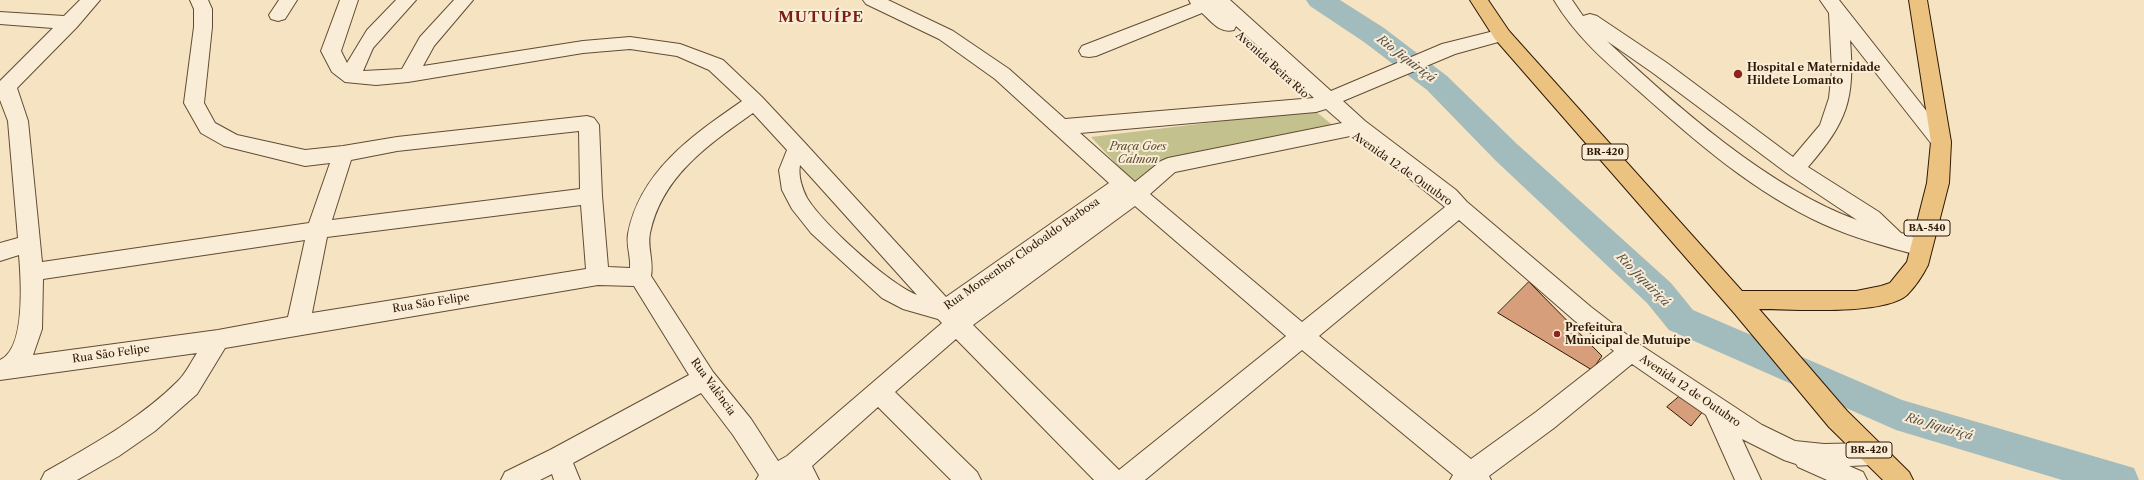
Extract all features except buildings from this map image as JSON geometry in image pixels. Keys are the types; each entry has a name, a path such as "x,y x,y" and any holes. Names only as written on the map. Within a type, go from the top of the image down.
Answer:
{"main road":[{"name":"BR-420","path":"1479,0 1502,35 1740,303 1838,419 1900,480"},
{"name":"BA-540","path":"1740,303 1856,300 1884,295 1898,288 1908,278 1917,265 1938,183 1941,142 1918,0"}],"street":[{"path":"5,369 20,357 28,342 30,329 32,272 18,122 3,91 91,0"},
{"path":"199,0 203,9 203,27 194,103 208,128 231,141 306,158 343,154 397,144 587,123 589,125 591,196 598,276"},
{"path":"349,0 332,42 331,51 339,67 352,77 376,78 408,75 583,47 630,43 680,50 704,59 721,70 755,102 951,317 1111,480"},
{"path":"352,77 354,65 368,40 407,0"},
{"path":"408,75 427,42 464,0"},
{"path":"873,0 946,35 1002,74 1129,189 1470,478 1631,351"},
{"path":"1089,51 1210,2"},
{"name":"Avenida Beira Rio","path":"1210,2 1352,128"},
{"path":"1564,2 1660,68 1795,169 1871,218 1898,241"},
{"path":"1564,2 1599,44 1658,98 1686,122 1777,189 1821,214 1870,234 1921,247"},
{"path":"1833,6 1941,142"},
{"path":"1795,169 1830,126 1842,88 1842,51 1833,6"},
{"path":"0,18 70,23"},
{"path":"1062,127 1322,102 1449,49 1502,35"},
{"path":"640,278 642,263 639,237 646,205 658,184 692,147 755,102"},
{"path":"1129,189 1168,166 1352,128"},
{"name":"Avenida 12 de Outubro","path":"1352,128 1444,200 1459,208 1583,314 1631,351 1753,433 1793,452 1824,455 1872,454"},
{"name":"Rua Monsenhor Clodoaldo Barbosa","path":"798,148 790,165 789,176 795,194 804,209 827,236 887,289 900,298 951,317 1129,189"},
{"path":"298,325 318,230 343,154"},
{"path":"32,272 318,230 591,196"},
{"path":"1126,480 1459,208"},
{"path":"0,252 29,243"},
{"name":"Rua São Felipe","path":"5,369 218,340 298,325 598,276 640,278"},
{"name":"Rua Valência","path":"640,278 704,379 742,427 771,478"},
{"path":"771,478 801,472 951,317"},
{"path":"54,480 110,448 146,423 188,387 218,340"},
{"path":"514,480 563,469 704,379"},
{"path":"879,392 968,480"},
{"path":"1716,409 1748,480"},
{"path":"1793,452 1854,480"}],"green space":[{"name":"Praça Goes Calmon","path":"1314,110 1336,128 1134,183 1091,137"}],"waterway":[{"name":"Rio Jiquiriçá","path":"1320,0 1374,35 1437,83 1506,152 1659,293 1681,320 1896,414 2120,480"}],"place":[{"name":"Hospital e Maternidade Hildete Lomanto","path":"1738,74"},
{"name":"Prefeitura Municipal de Mutuípe","path":"1557,334"}],"district":[{"name":"MUTUÍPE","path":"821,18"}]}
